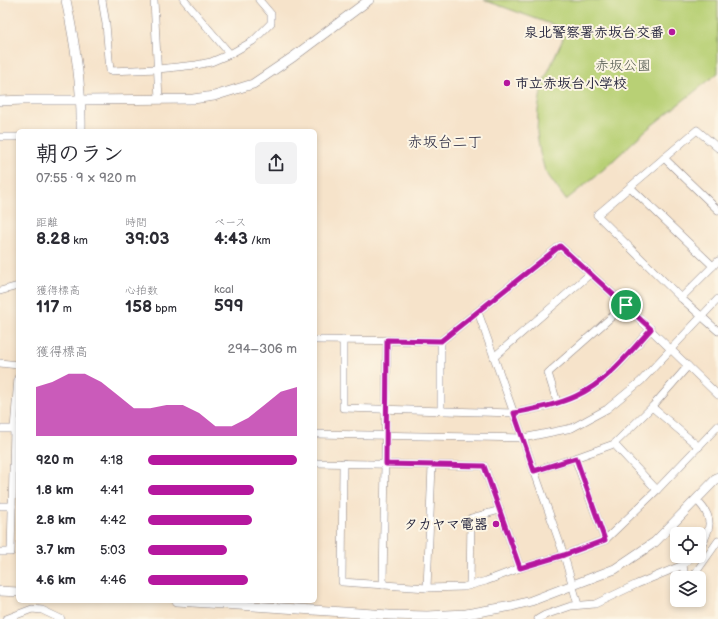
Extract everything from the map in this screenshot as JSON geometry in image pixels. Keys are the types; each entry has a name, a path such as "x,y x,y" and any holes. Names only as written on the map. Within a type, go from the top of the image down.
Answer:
{"street":[{"path":"66,0 76,52 82,100 81,129"},
{"path":"102,0 106,24 110,71 158,69 196,65 210,62 230,54 253,41 271,23 271,14 259,0"},
{"path":"154,0 159,99"},
{"path":"184,0 230,54"},
{"path":"0,101 159,99 214,96 253,84 293,57 369,0"},
{"path":"718,148 697,130 596,215 681,298 718,331"},
{"path":"0,137 16,137"},
{"path":"664,158 718,210"},
{"path":"630,187 716,264 681,298"},
{"path":"317,340 441,341 460,324 478,312 560,246 626,305 718,395"},
{"path":"494,357 590,274"},
{"path":"0,291 16,287"},
{"path":"317,434 523,438 572,428 607,409 641,380 718,299"},
{"path":"557,402 548,373 626,305"},
{"path":"478,312 564,555 578,605"},
{"path":"343,340 343,408 514,413 530,410 576,396 598,383 617,366 651,329"},
{"path":"383,585 387,340"},
{"path":"441,341 442,411"},
{"path":"0,363 16,365"},
{"path":"534,471 614,444 652,407 688,366"},
{"path":"652,407 699,447"},
{"path":"342,463 342,582 427,588 464,587 564,555 605,540 657,490 718,426"},
{"path":"0,429 16,429 12,506 12,552 0,552"},
{"path":"614,444 657,490"},
{"path":"576,458 605,540"},
{"path":"317,463 484,466 520,568"},
{"path":"427,588 432,466"},
{"path":"200,603 335,615 412,616 466,614 512,606 573,586 615,569 655,542 718,477"},
{"path":"696,500 705,509 710,522 706,538"},
{"path":"0,506 12,506"},
{"path":"470,585 470,518 500,510"},
{"path":"697,571 718,541"},
{"path":"538,619 571,606 595,604 637,584 683,565 684,571"},
{"path":"0,591 16,592"},
{"path":"6,619 32,609 42,610 61,619"}],"green space":[{"name":"赤坂公園","path":"484,0 718,0 718,73 646,130 604,169 566,200 545,171 537,133 538,110 542,85 567,30"}],"place":[{"name":"泉北警察署赤坂台交番","path":"672,32"},
{"name":"市立赤坂台小学校","path":"507,83"},
{"name":"タカヤマ電器","path":"496,524"}],"district":[{"name":"赤坂台二丁","path":"445,142"}],"route":[{"path":"560,246 626,305 651,329 617,366 598,383 576,396 530,410 514,413 534,471 576,458 605,540 564,555 520,568 484,466 386,464 387,340 441,341 460,324 478,312 560,246"}]}
